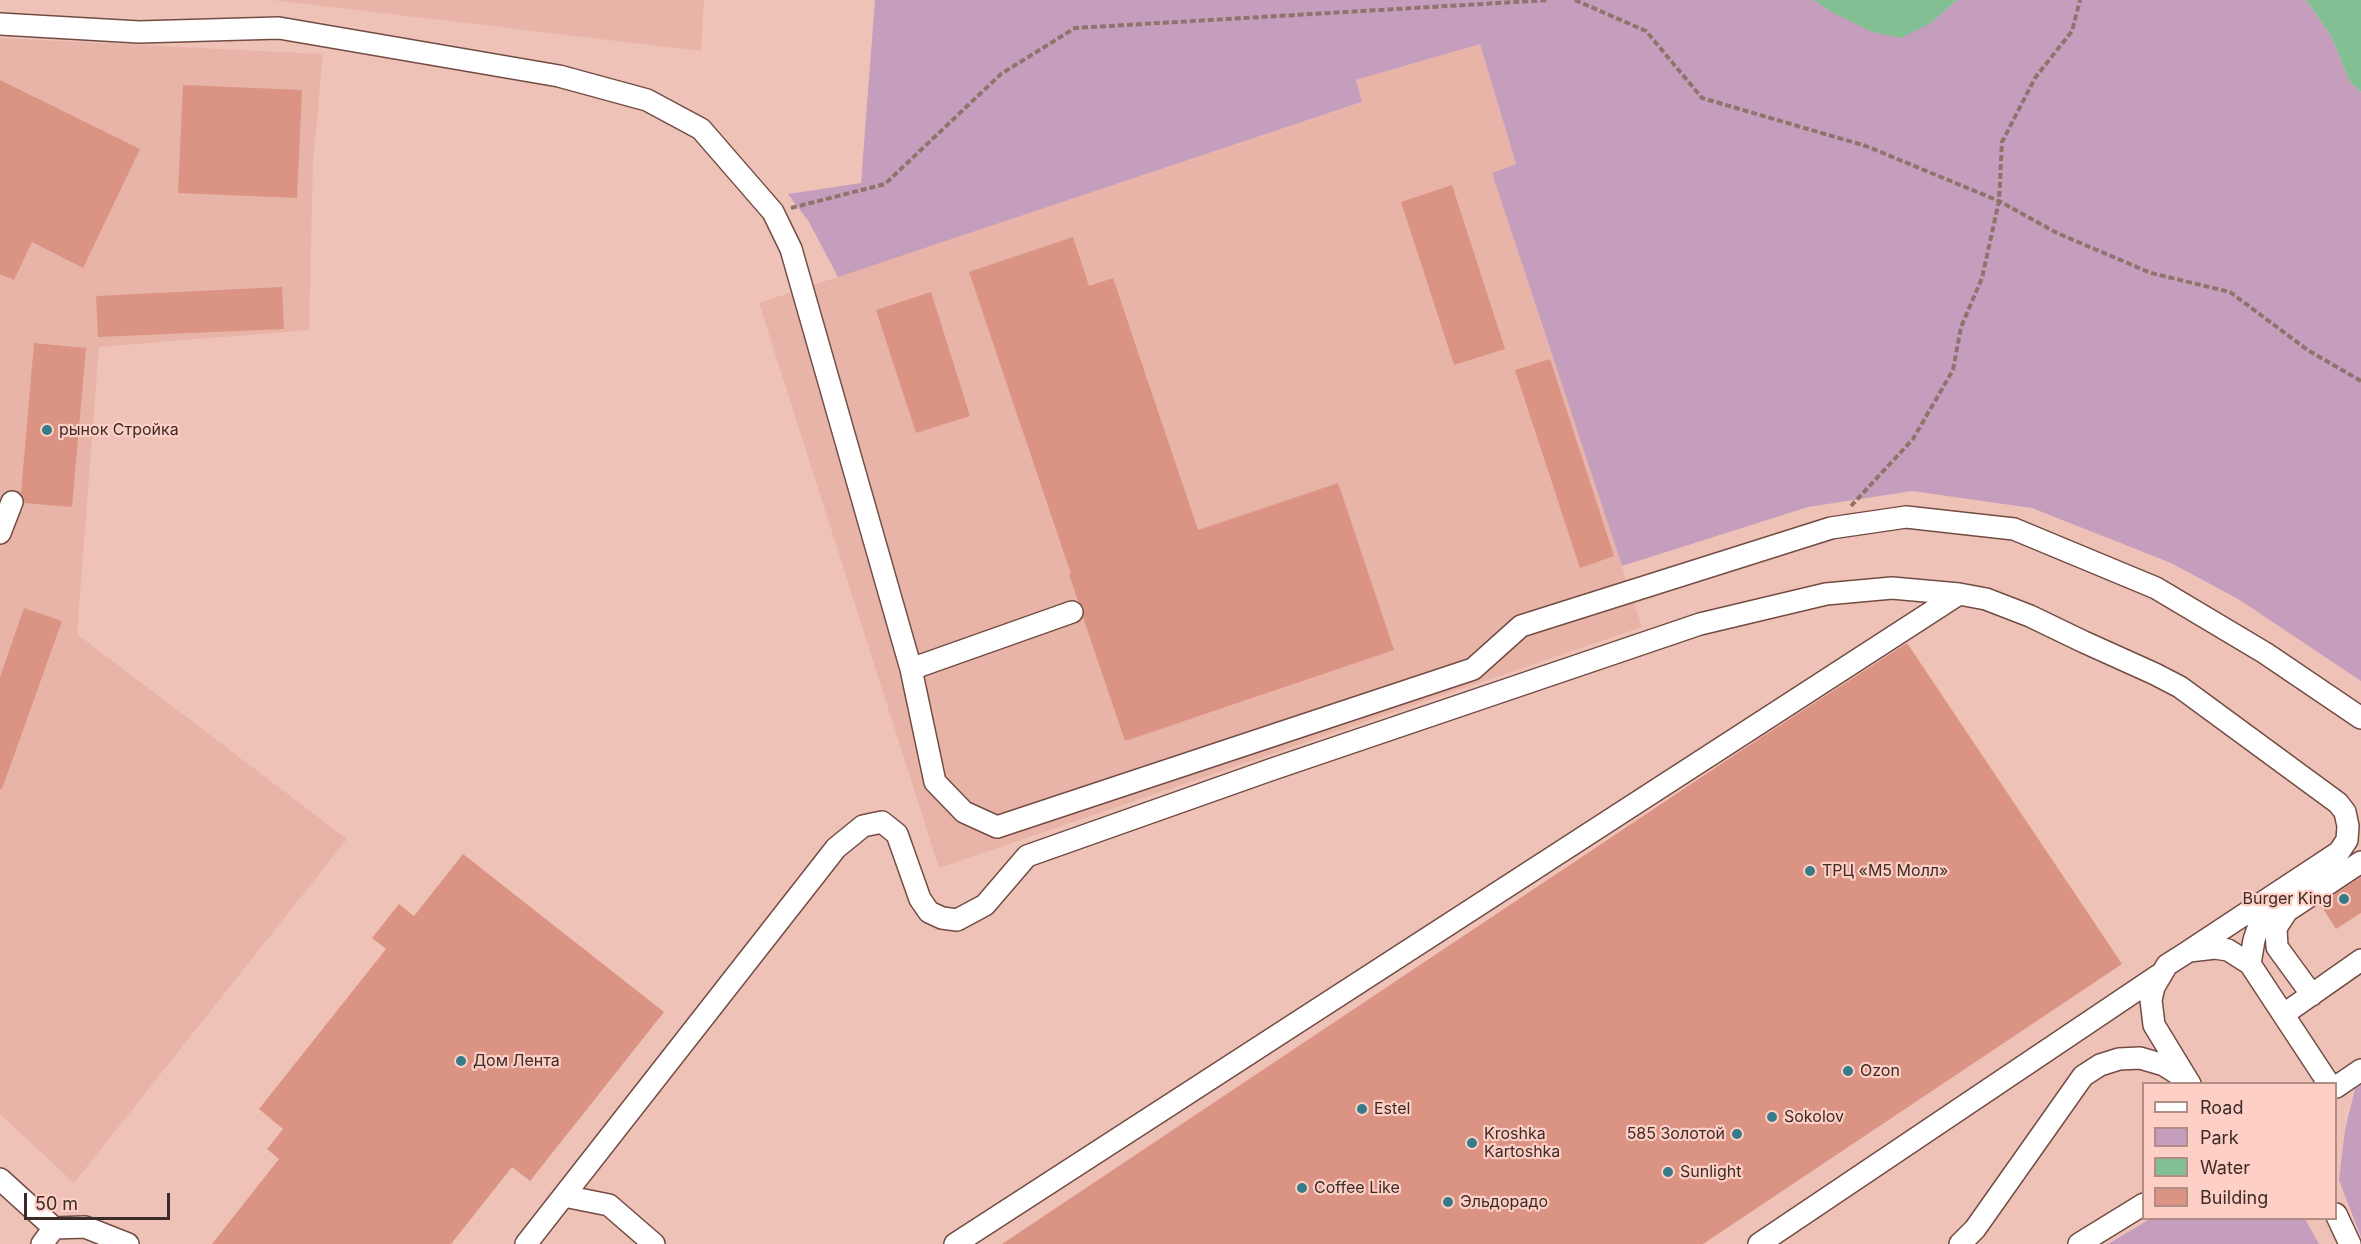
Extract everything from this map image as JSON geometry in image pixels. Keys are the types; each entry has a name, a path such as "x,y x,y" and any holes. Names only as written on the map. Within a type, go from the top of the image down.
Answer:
{"street":[{"path":"0,24 139,32 279,28 560,76 647,100 701,129 773,212 791,249 911,669 935,782 964,812 997,827 1473,669 1521,627 1831,528 1906,517 2014,529 2156,588 2265,653 2361,718"},
{"path":"0,533 12,502"},
{"path":"526,1244 836,848 863,826 882,822 897,834 924,906 929,912 942,918 957,920 985,905 1027,856 1270,770 1700,624 1826,594 1892,588 1959,594 1986,599 2030,616 2180,687 2353,816 2348,826 2347,840 2339,852 2276,896 2167,965 2159,975 1759,1244"},
{"path":"955,1244 1959,594"},
{"path":"911,669 1072,612"},
{"path":"2312,994 2277,946 2276,928 2287,911 2361,862"},
{"path":"2250,964 2260,922 2276,896"},
{"path":"2189,951 2208,948 2228,950 2250,964 2328,1082"},
{"path":"2284,1014 2361,960"},
{"path":"2159,975 2151,1000 2154,1025 2189,1081"},
{"path":"1960,1244 1975,1229 2083,1076 2100,1065 2118,1059 2140,1058 2164,1065 2189,1081"},
{"path":"2337,1086 2361,1070"},
{"path":"0,1179 48,1236 85,1227 128,1244"},
{"path":"564,1196 609,1205 654,1244"},
{"path":"2079,1244 2142,1205"},
{"path":"2337,1216 2350,1244"},
{"path":"2322,1220 2334,1244"}],"path":[{"path":"773,212 885,184 1001,74 1075,28 1549,0"},
{"path":"1575,0 1646,31 1702,98 1866,146 1999,201 2057,233 2151,273 2230,292 2309,351 2361,381"},
{"path":"1831,528 1912,439 1953,370 1961,327 1982,278 1999,201 2002,142 2035,78 2072,31 2080,0"}],"shaded area":[{"path":"272,0 704,0 701,51"},
{"path":"0,38 323,54 313,163 309,330 99,347 77,634 347,839 74,1183 0,1114"},
{"path":"1480,44 1516,165 1492,173 1642,627 939,868 759,303 1361,103 1356,80"}],"green space":[{"path":"875,0 1814,0 1830,11 1931,23 1957,0 2306,0 2331,36 2350,82 2361,92 2361,681 2240,600 2171,563 2032,508 1912,491 1808,507 1622,566 1492,173 1516,164 1480,44 1356,80 1362,102 838,277 809,222 788,194 861,183"},
{"path":"2361,1084 2361,1237 2339,1180 2345,1130 2355,1089"},
{"path":"2148,1220 2306,1220 2319,1244 2108,1244"}],"water":[{"path":"1814,0 1957,0 1931,23 1901,38 1872,32 1830,11"},
{"path":"2306,0 2361,0 2361,92 2350,82 2331,36"}],"building":[{"path":"0,80 140,149 83,268 32,242 14,280 0,274"},
{"path":"183,85 302,90 297,198 178,193"},
{"path":"1452,185 1505,349 1454,365 1401,202"},
{"path":"1073,237 1089,286 1113,278 1198,530 1338,483 1394,650 1125,741 1083,617 1084,608 1078,601 1069,574 1071,574 969,272"},
{"path":"282,287 284,329 98,337 96,296"},
{"path":"931,292 970,416 916,433 876,310"},
{"path":"34,343 86,348 72,507 24,503 21,493"},
{"path":"1550,359 1614,556 1580,568 1515,370"},
{"path":"24,608 62,621 2,789 0,789 0,677"},
{"name":"ТРЦ «М5 Молл»","path":"1907,643 2122,964 1703,1244 1002,1244 1748,746"},
{"name":"Дом Лента","path":"463,854 664,1012 530,1181 512,1167 451,1244 212,1244 279,1159 267,1149 283,1129 259,1109 386,949 372,938 399,904 414,916"},
{"name":"Burger King","path":"2361,877 2361,913 2336,929 2320,904"}],"place":[{"name":"рынок Стройка","path":"47,430"},
{"name":"ТРЦ «М5 Молл»","path":"1810,871"},
{"name":"Burger King","path":"2344,899"},
{"name":"Дом Лента","path":"461,1061"},
{"name":"Ozon","path":"1848,1071"},
{"name":"Estel","path":"1362,1109"},
{"name":"Sokolov","path":"1772,1117"},
{"name":"585 Золотой","path":"1737,1134"},
{"name":"Kroshka Kartoshka","path":"1472,1143"},
{"name":"Sunlight","path":"1668,1172"},
{"name":"Coffee Like","path":"1302,1188"},
{"name":"Эльдорадо","path":"1448,1202"}]}
